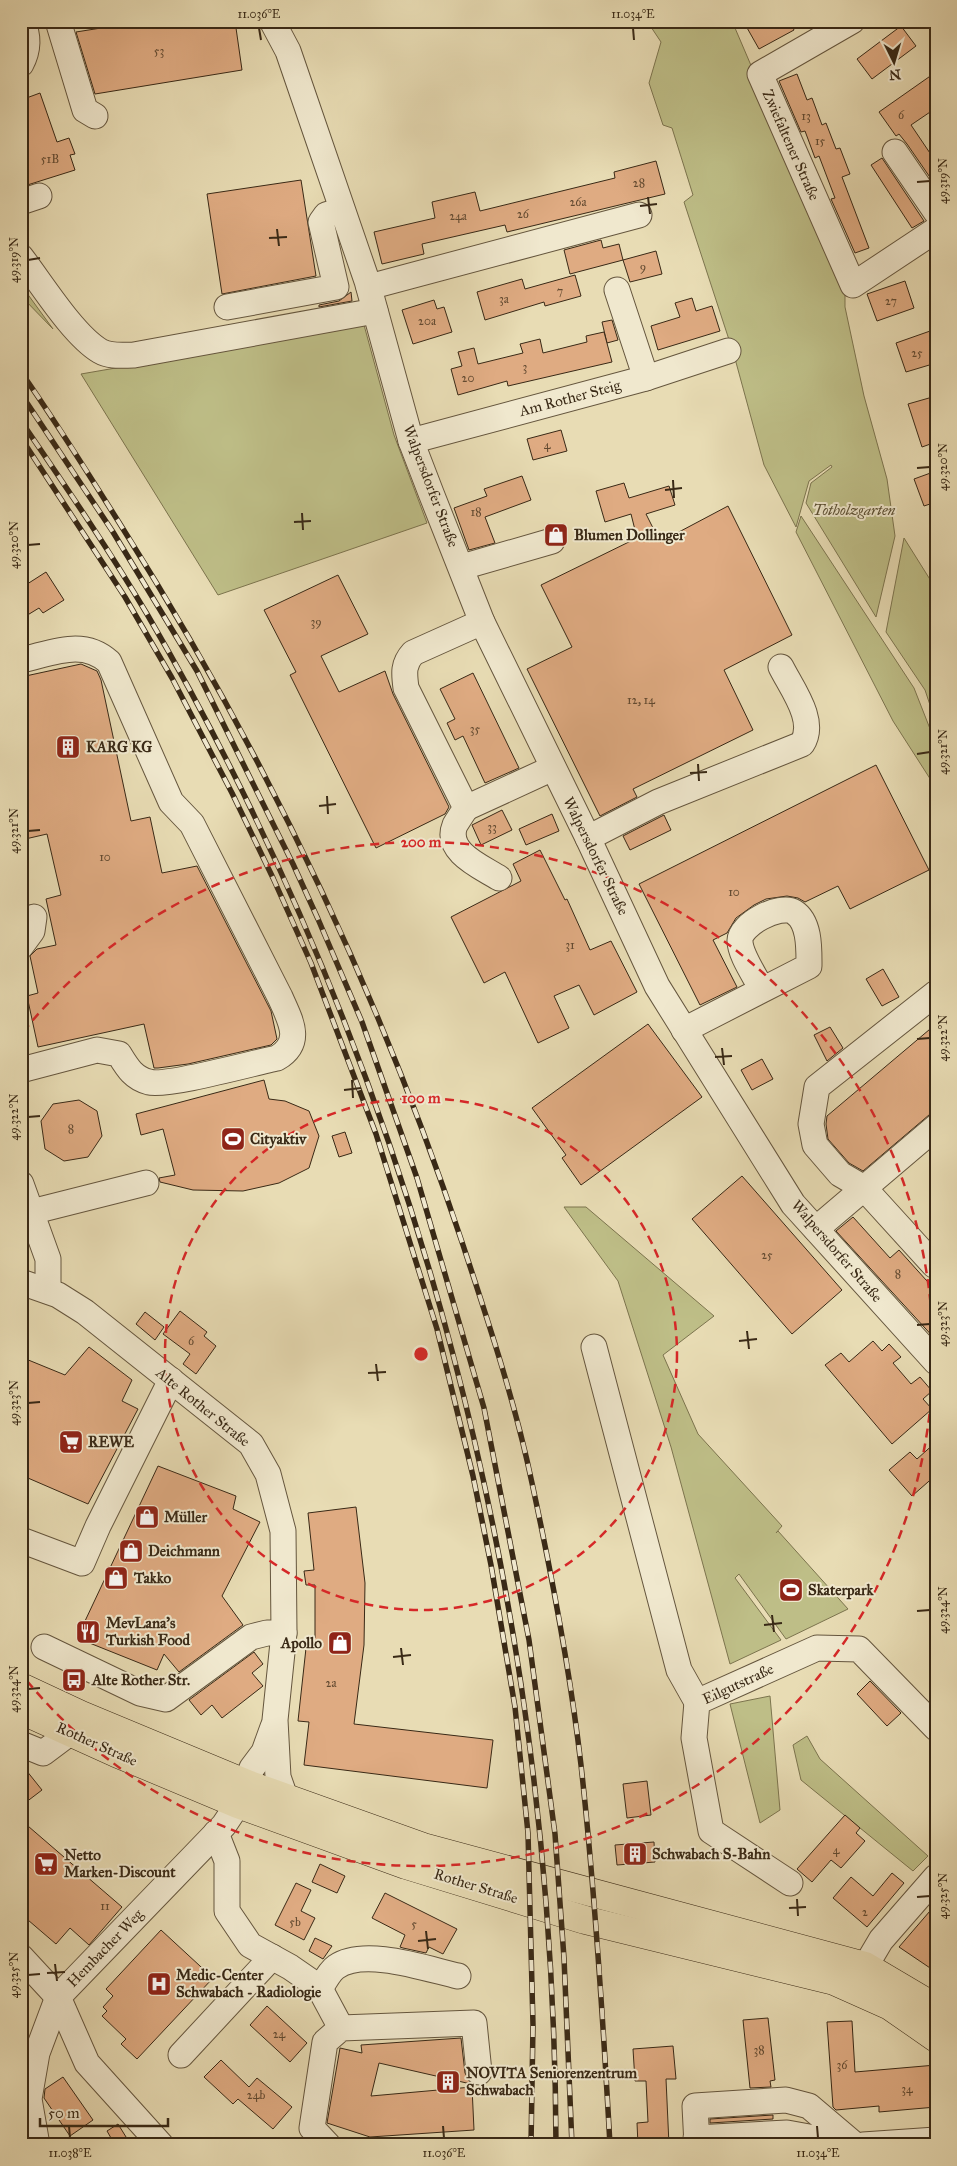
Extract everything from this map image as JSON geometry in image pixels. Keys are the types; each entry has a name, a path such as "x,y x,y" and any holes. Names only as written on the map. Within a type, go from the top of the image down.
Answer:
{"main road":[{"name":"Rother Straße","path":"21,1687 76,1723 116,1753 242,1794 406,1865 585,1920 834,1981 858,1977"},
{"name":"Rother Straße","path":"21,1710 76,1723"},
{"name":"Rother Straße","path":"242,1794 285,1797 423,1847 858,1977 936,2008"},
{"name":"Rother Straße","path":"858,1977 890,2006 936,2038"}],"street":[{"path":"21,64 28,52 27,32 22,21"},
{"path":"58,21 85,110 95,116"},
{"name":"Walpersdorfer Straße","path":"272,21 288,51 368,284 411,441 482,622 588,838 657,986 793,1204 936,1362"},
{"name":"Zwiefaltener Straße","path":"852,21 760,74 853,285 936,230"},
{"path":"895,152 936,212"},
{"path":"336,287 321,222 326,215 342,210"},
{"path":"227,307 336,287 368,284 639,215"},
{"path":"21,256 79,334 101,352 118,356 134,355 375,312"},
{"path":"617,290 646,378"},
{"name":"Am Rother Steig","path":"411,441 646,378 728,351"},
{"path":"462,567 552,541"},
{"path":"466,808 406,688 404,672 406,661 413,653 482,622"},
{"path":"21,660 80,647 100,653 109,662 171,802 192,824 280,997 293,1034 292,1045 286,1052 276,1058 158,1084 138,1078 129,1071 119,1054 97,1050 21,1070"},
{"path":"588,838 658,802 802,744 807,736 808,722 781,667"},
{"path":"499,878 457,850 454,842 454,827 466,808 553,768"},
{"path":"21,946 32,931 34,917"},
{"path":"684,1030 762,990"},
{"path":"934,1265 864,1188 840,1174 815,1145 811,1124 817,1087 936,994"},
{"path":"816,1229 936,1127"},
{"path":"31,1212 146,1183"},
{"path":"21,1184 48,1259 48,1291"},
{"name":"Alte Rother Straße","path":"21,1282 58,1295 85,1312 250,1444 268,1474 283,1531 284,1632 275,1720 278,1777 285,1797"},
{"path":"594,1347 679,1670 697,1702"},
{"path":"21,1540 82,1563 98,1526 171,1380"},
{"path":"44,1648 140,1693 150,1697 166,1699 251,1637 267,1633 284,1632"},
{"name":"Eilgutstraße","path":"790,1883 711,1831 694,1738 697,1702 817,1648 859,1649 936,1728"},
{"name":"Alte Rother Straße","path":"242,1794 252,1768 264,1752 275,1720"},
{"path":"21,1744 43,1752 76,1723"},
{"name":"Hembacher Weg","path":"161,2145 87,2063 58,1996 224,1825 242,1794"},
{"path":"216,1833 227,1861 227,1911 250,1945 290,1966 320,1989 341,2028"},
{"path":"858,1977 880,1940 936,1877"},
{"path":"21,1957 58,1996 37,2053 29,2099 37,2145"},
{"path":"181,2055 272,1957"},
{"path":"320,1989 336,1967 358,1959 393,1960 458,1976"},
{"path":"328,2145 312,2128 325,2042 341,2028 474,2023 478,2072"},
{"path":"786,2100 809,2106 854,2145 787,2132 696,2135 694,2106 786,2100"},
{"path":"863,2145 936,2140"}],"green space":[{"name":"Totholzgarten","path":"647,21 732,21 845,285 845,307 864,396 887,479 895,536 876,617 806,503 811,483 832,467 831,465 809,481 796,527 764,465 734,355 684,202 693,195 672,128 663,125 649,83 661,42"},
{"path":"21,285 53,329 21,296"},
{"path":"364,325 394,435 427,523 218,595 81,374"},
{"path":"801,516 914,688 936,744 936,788 893,721 796,532"},
{"path":"904,538 936,589 936,723 925,690 886,632"},
{"path":"564,1207 586,1207 714,1316 663,1355 698,1434 782,1526 776,1533 778,1531 848,1609 786,1639 739,1574 735,1578 781,1640 730,1664 671,1447 618,1281"},
{"path":"770,1696 780,1810 760,1823 730,1704"},
{"path":"807,1736 820,1759 928,1856 913,1871 801,1780 793,1745"}],"building":[{"path":"145,21 235,21 242,70 95,94 76,32"},
{"path":"755,21 790,21 794,30 759,49 746,26"},
{"path":"901,26 916,46 872,79 857,59"},
{"path":"936,72 936,108 911,125 936,162 936,186 907,144 899,134 896,136 879,112"},
{"path":"797,74 807,100 812,98 822,125 826,123 836,149 840,148 850,174 842,177 869,248 855,253 831,199 835,198 819,156 815,158 805,131 801,132 779,81"},
{"path":"40,93 57,142 69,138 75,154 70,155 75,170 21,187 21,100"},
{"path":"882,158 924,221 912,228 871,165"},
{"path":"656,161 665,194 507,232 505,225 422,244 424,254 382,264 374,232 435,218 432,202 475,192 480,211 615,178 614,172"},
{"path":"301,180 316,276 222,294 207,194"},
{"path":"601,240 603,248 619,244 623,260 570,274 564,250"},
{"path":"656,251 662,274 630,282 623,260"},
{"path":"575,275 581,296 545,306 544,302 485,320 477,292 522,279 525,289"},
{"path":"905,281 914,308 877,321 867,294"},
{"path":"351,292 352,301 319,307 319,305 339,301"},
{"path":"692,298 696,311 712,306 720,331 658,350 651,326 680,317 675,303"},
{"path":"434,300 437,309 444,307 452,332 413,344 402,310"},
{"path":"612,320 618,340 607,343 602,322"},
{"path":"933,330 936,338 936,363 906,372 896,343"},
{"path":"604,332 612,362 508,386 507,381 458,395 451,369 462,366 458,352 474,348 478,364 523,353 520,344 540,339 543,353 587,342 586,336"},
{"path":"936,396 936,442 922,447 908,404"},
{"path":"561,430 567,451 533,460 527,439"},
{"path":"936,471 936,502 924,506 914,479"},
{"path":"522,476 531,500 485,517 495,543 469,550 454,508 487,496 484,489"},
{"path":"624,483 629,498 669,486 675,505 646,514 660,542 728,506 792,635 724,670 753,730 633,789 637,797 600,816 527,669 572,647 541,585 637,538 631,514 605,522 596,491"},
{"path":"46,572 64,600 43,613 39,608 21,619 21,588"},
{"path":"338,575 368,634 321,656 339,692 385,671 393,694 449,807 445,814 376,848 290,675 296,672 264,610"},
{"path":"81,664 97,671 101,680 131,821 150,817 162,873 197,866 271,1011 277,1039 271,1045 188,1064 154,1068 144,1024 38,1047 27,996 38,993 30,956 37,949 56,945 46,899 61,895 47,834 21,840 21,677"},
{"path":"473,673 519,768 485,783 463,736 455,740 447,723 455,719 440,689"},
{"path":"876,765 929,870 850,909 838,886 805,902 798,898 787,896 766,899 754,905 736,918 727,933 713,940 737,987 700,1005 639,884"},
{"path":"502,810 512,830 481,845 472,825"},
{"path":"552,814 559,831 526,845 519,829"},
{"path":"664,815 671,830 630,850 623,836"},
{"path":"540,850 565,900 567,899 590,950 611,941 637,992 594,1015 579,985 554,996 569,1028 538,1043 505,972 484,983 451,917 521,881 513,864"},
{"path":"883,969 899,997 882,1006 866,979"},
{"path":"648,1024 702,1097 581,1185 562,1158 566,1155 532,1108"},
{"path":"936,1024 936,1109 863,1171 849,1163 828,1139 827,1116"},
{"path":"830,1027 843,1048 827,1061 814,1035"},
{"path":"762,1059 773,1079 752,1090 741,1070"},
{"path":"264,1080 269,1099 285,1101 309,1111 319,1136 309,1168 279,1183 243,1191 193,1190 160,1182 159,1178 175,1175 163,1129 141,1135 136,1114"},
{"path":"79,1100 97,1111 102,1136 88,1157 64,1161 45,1149 41,1121 53,1104"},
{"path":"345,1132 352,1153 339,1157 332,1136"},
{"path":"742,1176 842,1290 792,1334 692,1219"},
{"path":"853,1217 890,1258 899,1250 936,1291 936,1340 836,1231"},
{"path":"180,1311 207,1332 204,1336 216,1346 196,1374 183,1364 190,1354 163,1334"},
{"path":"145,1312 164,1327 155,1340 136,1324"},
{"path":"873,1341 882,1351 889,1344 901,1357 893,1363 911,1384 920,1377 932,1391 923,1399 932,1409 892,1444 825,1365 841,1353 849,1362"},
{"name":"REWE","path":"89,1347 132,1380 122,1401 138,1409 88,1504 21,1475 21,1357 65,1375"},
{"path":"936,1442 936,1475 912,1496 889,1470 910,1452 917,1459"},
{"path":"158,1466 236,1496 233,1509 260,1522 222,1596 243,1625 179,1672 164,1654 157,1670 77,1638"},
{"path":"356,1507 365,1583 364,1645 354,1724 493,1740 487,1788 304,1765 309,1722 298,1721 307,1639 315,1638 315,1585 306,1585 304,1571 314,1570 308,1513"},
{"path":"254,1652 263,1664 252,1673 263,1686 222,1718 212,1705 201,1715 189,1700"},
{"path":"870,1681 901,1713 887,1726 857,1694"},
{"path":"21,1760 24,1761 22,1765 42,1790 21,1806"},
{"path":"647,1781 651,1815 627,1818 623,1784"},
{"path":"845,1815 860,1828 856,1833 865,1841 841,1868 831,1860 812,1882 797,1869"},
{"name":"Netto Marken-Discount","path":"21,1820 122,1907 89,1945 70,1928 56,1944 21,1914"},
{"name":"Schwabach S-Bahn","path":"654,1842 655,1862 617,1865 615,1845"},
{"path":"320,1864 345,1876 337,1893 312,1882"},
{"path":"892,1873 904,1883 867,1927 833,1898 851,1877 873,1896"},
{"path":"296,1883 311,1890 301,1911 315,1918 304,1940 275,1925"},
{"path":"385,1893 457,1929 443,1954 429,1947 426,1953 400,1947 405,1935 372,1918"},
{"path":"936,1904 936,1972 899,1947"},
{"name":"Medic-Center Schwabach - Radiologie","path":"161,1930 213,1978 137,2059 121,2044 126,2039 102,2016 107,2011 103,2007 113,1996 106,1989"},
{"path":"315,1938 332,1946 323,1959 309,1951"},
{"path":"267,2006 307,2043 290,2062 250,2025"},
{"path":"768,2018 775,2080 770,2081 771,2087 750,2088 743,2020"},
{"path":"852,2021 855,2072 936,2065 936,2107 879,2112 879,2106 836,2110 833,2107 827,2022"},
{"name":"NOVITA Seniorenzentrum Schwabach","path":"461,2038 465,2073 471,2084 379,2063 371,2096 472,2087 474,2130 370,2137 327,2123 340,2048 362,2053 361,2045"},
{"path":"673,2046 676,2079 666,2079 669,2145 638,2145 637,2123 648,2122 646,2081 635,2081 633,2049"},
{"path":"221,2060 249,2087 257,2078 292,2107 273,2129 238,2099 233,2104 204,2077"},
{"path":"63,2077 93,2120 70,2136 44,2098 45,2089"},
{"path":"773,2115 773,2119 710,2123 710,2119"},
{"path":"118,2124 131,2145 115,2145 107,2131"}],"railway":[{"path":"21,372 84,467 172,609 222,696 269,785 314,874 394,1057 463,1245 518,1423 547,1553 566,1659 577,1729 590,1860 610,2145"},
{"path":"21,394 113,532 197,671 293,864 318,919 362,1022 417,1178 484,1408 529,1640 555,1834 564,1958 572,2145"},
{"path":"21,421 147,614 242,791 325,974 395,1161 452,1352 497,1547 529,1744 549,1944 556,2145"},
{"path":"21,438 125,597 172,678 232,793 273,878 311,963 376,1134 437,1329 473,1476 491,1565 515,1707 528,1833 533,2025 531,2145"}],"place":[{"name":"Blumen Dollinger","path":"556,535"},
{"name":"KARG KG","path":"68,747"},
{"name":"Cityaktiv","path":"233,1139"},
{"name":"REWE","path":"71,1442"},
{"name":"Müller","path":"147,1517"},
{"name":"Deichmann","path":"131,1551"},
{"name":"Takko","path":"116,1578"},
{"name":"Skaterpark","path":"791,1590"},
{"name":"MevLana’s Turkish Food","path":"88,1632"},
{"name":"Apollo","path":"340,1643"},
{"name":"Alte Rother Str.","path":"74,1680"},
{"name":"Schwabach S-Bahn","path":"635,1854"},
{"name":"Netto Marken-Discount","path":"46,1864"},
{"name":"Medic-Center Schwabach - Radiologie","path":"159,1984"},
{"name":"NOVITA Seniorenzentrum Schwabach","path":"448,2082"}]}
